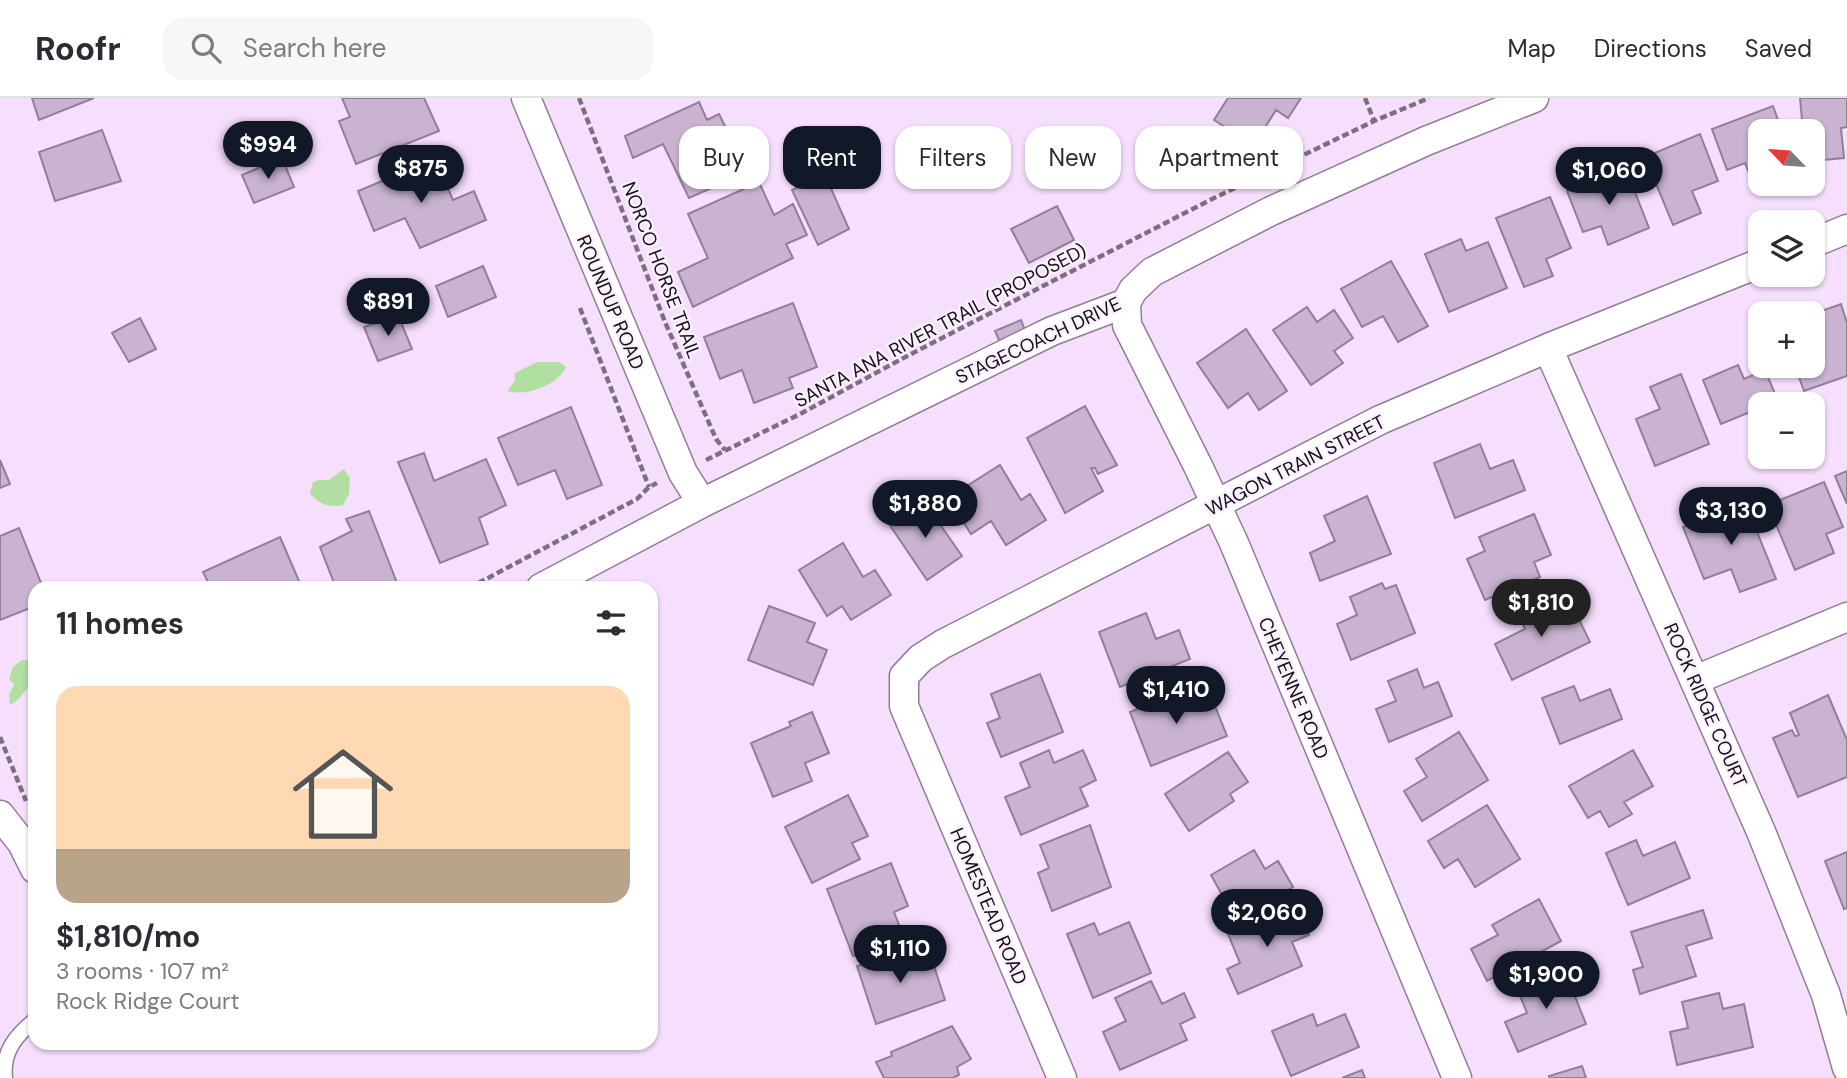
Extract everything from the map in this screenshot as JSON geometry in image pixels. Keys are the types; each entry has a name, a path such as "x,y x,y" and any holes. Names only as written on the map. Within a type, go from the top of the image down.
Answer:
{"street":[{"name":"ROUNDUP ROAD","path":"526,98 683,472 702,503"},
{"name":"STAGECOACH DRIVE","path":"554,581 702,503 1052,331 1126,303 1133,290 1152,272 1271,211 1426,141 1534,98"},
{"path":"1825,238 1847,229"},
{"name":"WAGON TRAIN STREET","path":"916,735 904,706 904,676 921,658 943,644 1380,420 1548,348 1748,268"},
{"name":"CHEYENNE ROAD","path":"1126,303 1126,325 1234,543 1457,1078"},
{"name":"ROCK RIDGE COURT","path":"1548,348 1762,834 1836,991 1847,1068"},
{"path":"1695,680 1847,617"},
{"name":"HOMESTEAD ROAD","path":"916,735 1062,1078"},
{"path":"0,815 28,844"}],"lane":[{"path":"5,1078 3,1065 17,1034 28,1025"}],"path":[{"name":"NORCO HORSE TRAIL","path":"579,98 665,322 716,439 725,450"},
{"path":"1365,98 1374,121"},
{"name":"SANTA ANA RIVER TRAIL (PROPOSED)","path":"482,581 637,499 649,487 791,419 1198,206 1374,121 1429,98"},
{"path":"576,295 649,487"},
{"path":"0,737 28,805"}],"shaded area":[{"path":"537,362 559,362 566,367 556,379 541,388 523,392 507,391 515,381 515,373"},
{"path":"344,469 350,478 349,494 343,505 325,504 310,494 313,482 329,480"},
{"path":"22,660 28,660 28,688 10,705 9,694 14,685 9,679 13,667"}],"building":[{"path":"32,98 94,98 39,120"},
{"path":"342,98 424,98 439,131 356,164 339,121 350,117"},
{"path":"1228,98 1301,98 1288,118 1276,110 1266,126 1224,126 1214,120"},
{"path":"1800,98 1847,98 1847,127 1841,128 1844,158 1825,160 1825,119 1802,119"},
{"path":"699,102 707,120 719,114 725,126 679,126 679,177 663,144 633,158 625,136"},
{"path":"1773,106 1778,119 1748,119 1748,170 1745,163 1727,170 1712,129"},
{"path":"102,130 121,181 55,201 39,152"},
{"path":"1700,134 1718,181 1692,191 1701,213 1673,225 1645,157"},
{"path":"282,158 294,187 254,203 242,175"},
{"path":"435,159 453,200 474,191 486,220 420,248 405,218 374,231 358,191"},
{"path":"1626,169 1649,228 1608,245 1601,226 1583,232 1567,191"},
{"path":"685,189 709,189 689,198"},
{"path":"743,189 762,189 774,215 793,204 807,235 786,244 793,258 693,307 678,272 708,258 688,214"},
{"path":"831,189 849,229 818,245 792,190"},
{"path":"1550,197 1571,248 1546,259 1553,276 1524,287 1496,218"},
{"path":"1057,206 1074,240 1029,263 1011,229"},
{"path":"1461,239 1466,251 1488,242 1507,288 1449,312 1425,254"},
{"path":"1391,261 1428,326 1398,342 1383,316 1362,327 1341,289"},
{"path":"483,266 496,297 448,317 436,286"},
{"path":"793,303 817,367 789,378 793,388 754,403 742,370 720,379 704,337"},
{"path":"1841,304 1847,323 1847,376 1804,391 1799,378 1825,378 1825,310"},
{"path":"1307,307 1317,322 1334,310 1353,338 1334,351 1343,363 1311,385 1273,330"},
{"path":"398,315 412,349 378,361 364,327"},
{"path":"140,318 156,349 129,362 112,333"},
{"path":"1021,320 1028,338 1003,349 995,331"},
{"path":"1246,329 1287,391 1259,410 1248,393 1228,408 1197,363"},
{"path":"1738,365 1744,379 1768,378 1774,392 1748,392 1748,413 1721,424 1703,380"},
{"path":"1681,374 1709,444 1655,466 1636,419 1660,409 1650,387"},
{"path":"1085,406 1117,465 1098,474 1095,468 1091,468 1103,491 1065,513 1027,438"},
{"path":"571,407 602,485 567,499 555,470 518,485 498,438"},
{"path":"1480,444 1490,469 1513,460 1525,490 1455,518 1434,463"},
{"path":"424,453 434,481 486,459 506,505 479,518 488,544 440,563 398,462"},
{"path":"0,460 10,484 0,488"},
{"path":"1000,465 1021,500 1030,494 1046,520 1006,545 991,521 971,534 948,498"},
{"path":"1847,471 1847,504 1835,476"},
{"path":"1824,482 1843,527 1826,534 1834,553 1795,570 1768,505"},
{"path":"1367,496 1391,554 1320,581 1310,553 1335,541 1324,516"},
{"path":"923,500 962,556 927,580 889,524"},
{"path":"1745,502 1776,579 1740,592 1731,569 1704,579 1683,527"},
{"path":"369,511 396,581 333,581 320,547 352,531 346,519"},
{"path":"1534,514 1551,555 1534,562 1540,577 1485,600 1467,559 1485,551 1479,537"},
{"path":"19,528 40,581 28,581 28,609 0,620 0,536"},
{"path":"280,537 299,581 208,581 203,572"},
{"path":"843,543 863,577 875,570 891,595 851,620 842,606 827,616 799,570"},
{"path":"1382,583 1385,589 1396,585 1415,633 1351,660 1337,624 1357,615 1350,597"},
{"path":"1552,597 1561,616 1574,609 1590,642 1512,680 1495,644 1525,629 1518,614"},
{"path":"769,606 815,623 807,642 827,650 813,685 748,660"},
{"path":"1146,613 1156,639 1179,630 1190,659 1120,687 1099,632"},
{"path":"1417,669 1424,688 1438,682 1452,716 1389,742 1376,709 1396,701 1388,681"},
{"path":"1040,674 1063,732 1001,757 987,723 1000,718 991,694"},
{"path":"1574,686 1580,701 1610,689 1622,719 1560,744 1542,698"},
{"path":"1188,688 1197,708 1213,701 1227,736 1151,766 1130,712"},
{"path":"1828,695 1847,740 1847,777 1798,797 1773,738 1792,730 1795,736 1799,735 1790,713"},
{"path":"812,712 829,753 805,763 812,781 773,797 751,743 791,726 789,722"},
{"path":"1459,732 1488,780 1422,821 1404,791 1427,777 1416,759"},
{"path":"1049,750 1054,763 1083,750 1096,780 1080,788 1088,806 1021,835 1005,797 1030,787 1020,763"},
{"path":"1633,750 1653,786 1624,802 1632,814 1609,827 1600,811 1588,818 1569,786"},
{"path":"1228,752 1248,782 1230,794 1234,801 1189,831 1165,794"},
{"path":"848,795 868,836 852,843 860,859 812,883 785,827"},
{"path":"1487,805 1520,859 1475,887 1458,859 1444,868 1428,841"},
{"path":"1090,825 1111,887 1052,911 1038,873 1049,868 1040,845"},
{"path":"1636,840 1643,856 1675,842 1690,878 1628,905 1606,853"},
{"path":"1254,850 1265,869 1278,861 1293,887 1236,920 1211,875"},
{"path":"1847,852 1847,908 1844,909 1825,861"},
{"path":"891,863 908,906 894,912 903,935 853,956 827,889"},
{"path":"1539,899 1561,941 1487,981 1471,949 1498,935 1492,925"},
{"path":"1296,905 1309,935 1292,942 1302,966 1238,994 1227,969 1240,963 1228,934"},
{"path":"1703,910 1712,938 1686,946 1696,976 1640,994 1633,970 1643,967 1631,932"},
{"path":"1129,922 1151,973 1093,998 1067,934 1094,923 1099,935"},
{"path":"912,947 918,965 932,960 945,1000 876,1024 857,966"},
{"path":"1564,969 1586,1024 1518,1052 1505,1022 1527,1013 1517,988"},
{"path":"1151,981 1162,1004 1184,993 1195,1017 1180,1024 1187,1040 1120,1070 1103,1032 1126,1021 1115,998"},
{"path":"1719,993 1723,1009 1744,1004 1753,1047 1677,1065 1670,1032 1688,1028 1682,1002"},
{"path":"1313,1014 1317,1026 1345,1014 1359,1047 1291,1076 1272,1031"},
{"path":"952,1026 971,1059 957,1067 959,1075 953,1078 884,1078 876,1062 892,1056 891,1052"},
{"path":"1582,1066 1586,1078 1549,1076"},
{"path":"1362,1070 1365,1078 1342,1078"}]}
